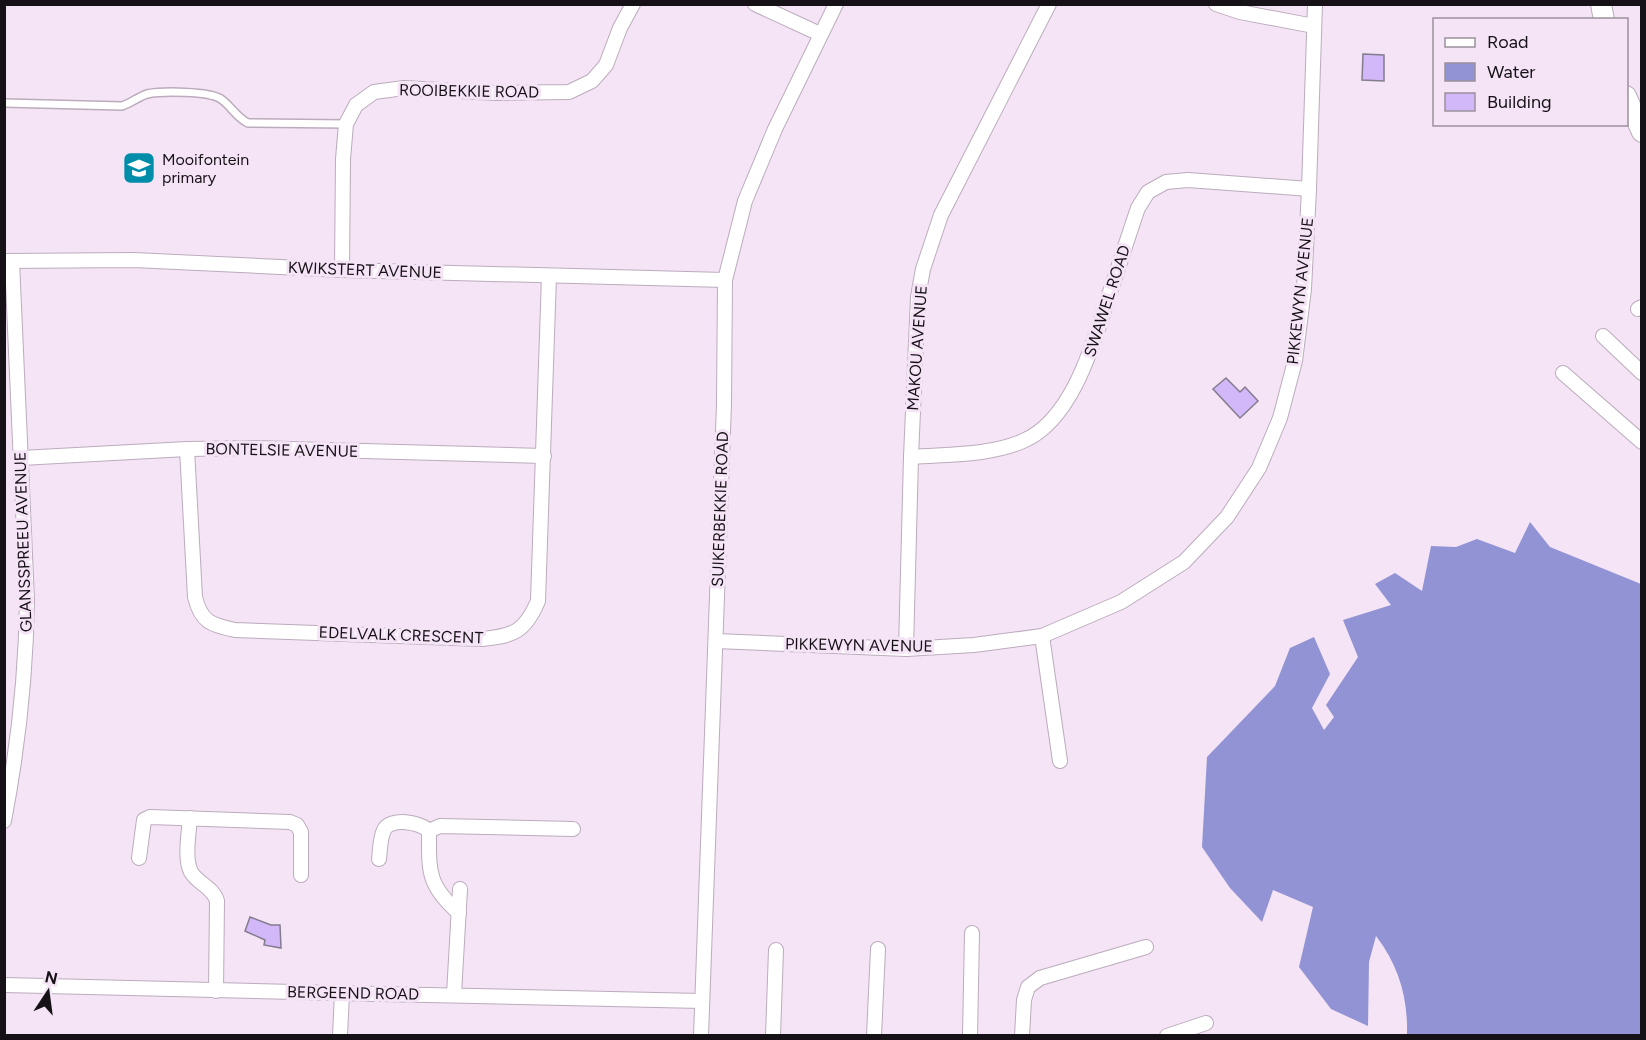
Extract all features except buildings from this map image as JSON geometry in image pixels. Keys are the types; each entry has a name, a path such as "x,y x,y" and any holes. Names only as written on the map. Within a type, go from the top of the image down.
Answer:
{"street":[{"name":"ROOIBEKKIE ROAD","path":"346,124 356,105 374,92 404,88 496,93 569,92 592,81 606,65 620,28 633,4"},
{"path":"755,4 820,34"},
{"name":"SUIKERBEKKIE ROAD","path":"701,1035 724,404 725,280 746,201 775,129 836,4"},
{"name":"MAKOU AVENUE","path":"906,649 918,297 923,269 941,215 1049,4"},
{"path":"1216,4 1240,12 1314,26"},
{"name":"PIKKEWYN AVENUE","path":"716,641 906,649 974,645 1042,636 1121,602 1184,561 1227,517 1258,468 1280,418 1295,361 1304,289 1315,4"},
{"path":"1628,101 1641,132"},
{"path":"342,270 342,203 346,124"},
{"name":"SWAWEL ROAD","path":"911,457 997,449 1025,440 1048,423 1070,395 1087,362 1138,208 1148,192 1166,182 1188,180 1309,189"},
{"name":"KWIKSTERT AVENUE","path":"8,261 134,260 342,270 725,280"},
{"name":"GLANSSPREEU AVENUE","path":"4,821 21,717 27,600 21,458 8,261"},
{"name":"EDELVALK CRESCENT","path":"187,449 195,597 198,611 205,620 218,627 235,630 482,639 505,637 520,630 531,618 538,602 549,276"},
{"path":"1603,336 1641,373"},
{"path":"1563,373 1641,442"},
{"name":"BONTELSIE AVENUE","path":"21,458 187,449 253,448 544,456"},
{"path":"1042,636 1060,761"},
{"path":"139,858 141,826 144,820 150,817 290,822 297,825 301,832 301,875"},
{"path":"190,818 188,857 190,870 214,894 217,901 216,992"},
{"path":"379,860 383,831 387,825 399,822 416,824 429,831"},
{"path":"429,831 440,826 573,829"},
{"path":"429,831 429,873 459,913"},
{"path":"454,994 460,889"},
{"path":"969,1035 972,933"},
{"path":"1022,1035 1024,1000 1028,987 1040,978 1146,947"},
{"path":"773,1035 776,950"},
{"path":"874,1035 878,950"},
{"name":"BERGEEND ROAD","path":"4,985 216,992 454,994 702,1000"},
{"path":"340,1035 342,993"},
{"path":"1167,1035 1206,1023"}],"lane":[{"path":"4,103 122,106 149,94 204,93 221,99 241,120 249,123 346,124"}],"water":[{"path":"1530,522 1550,547 1641,584 1641,1035 1407,1035 1404,995 1391,959 1376,936 1369,962 1368,1026 1331,1009 1299,967 1313,907 1273,890 1262,922 1230,888 1202,847 1207,757 1275,686 1290,648 1314,637 1330,674 1312,708 1324,730 1334,717 1326,705 1358,657 1343,620 1391,605 1375,584 1395,573 1422,591 1431,546 1456,547 1477,539 1515,553"}],"place":[{"name":"Mooifontein primary","path":"139,168"}]}
